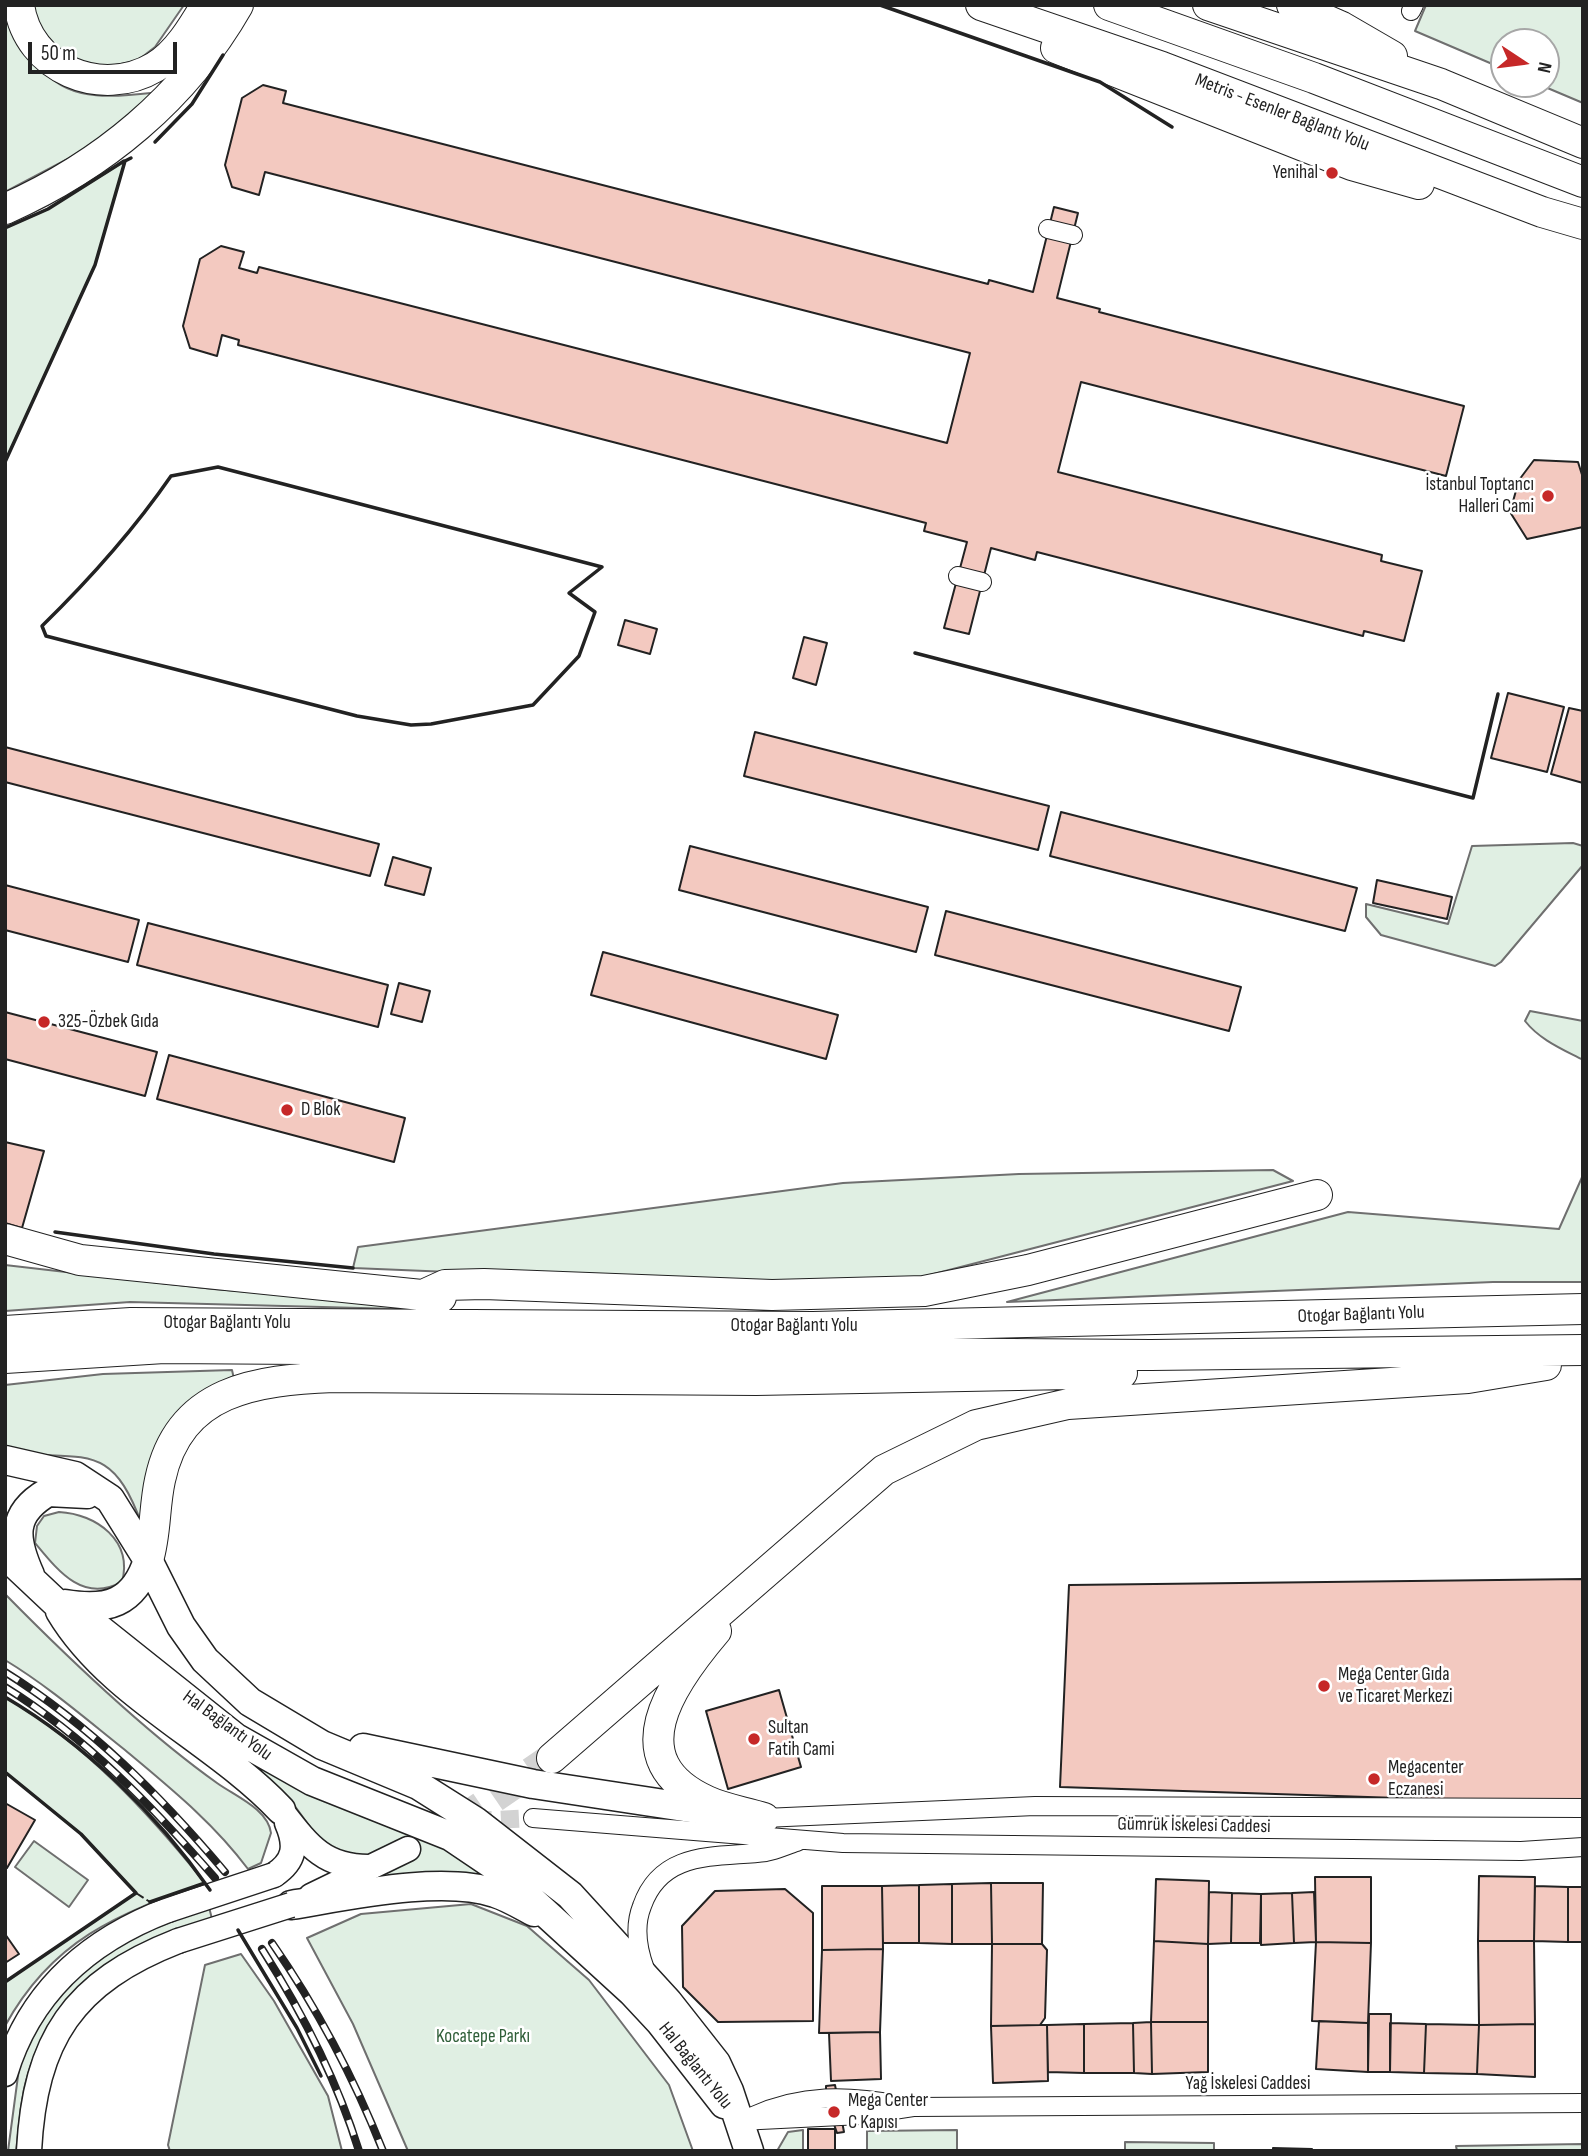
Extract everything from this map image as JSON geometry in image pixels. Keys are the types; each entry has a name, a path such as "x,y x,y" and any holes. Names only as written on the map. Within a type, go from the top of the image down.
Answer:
{"highway":[{"path":"19,5 30,41 45,57 62,69 101,82 136,75 156,67 181,42 206,5"},
{"path":"5,209 41,192 91,162 152,115 216,41 238,5"},
{"name":"Metris - Esenler Bağlantı Yolu","path":"979,5 1162,67 1542,212 1583,224"},
{"path":"1109,5 1314,78 1583,182"},
{"path":"1208,5 1441,84 1583,143"},
{"path":"1292,5 1342,27 1441,84"},
{"path":"423,1296 446,1285 484,1284 772,1295 924,1291 1028,1270 1317,1195"},
{"path":"5,1239 80,1260 423,1296 759,1313 785,1317 813,1327"},
{"path":"5,1259 64,1263 80,1260"},
{"name":"Otogar Bağlantı Yolu","path":"5,1331 159,1323 813,1327 1583,1309"},
{"name":"Otogar Bağlantı Yolu","path":"5,1358 164,1348 1138,1354 1583,1351"},
{"path":"552,1758 756,1584 811,1530 884,1469 976,1425 1069,1404 1468,1378 1543,1366 1583,1351"},
{"path":"148,1560 155,1536 160,1478 179,1436 197,1414 215,1401 239,1388 271,1381 334,1377 756,1380 1055,1376 1308,1366 1373,1352"},
{"path":"756,1584 711,1637 676,1689 662,1714 657,1747 661,1764 681,1786 708,1802 764,1818"}],"main road":[{"path":"5,1460 75,1476 110,1499 148,1560 143,1577 131,1594 113,1603 91,1608 45,1594"},
{"path":"110,1499 77,1492 48,1492 24,1511 17,1537 45,1594 76,1633 110,1668 281,1810 306,1843 335,1863 347,1867 372,1867"},
{"name":"Hal Bağlantı Yolu","path":"5,1555 45,1594 98,1628 236,1738 313,1781 450,1836 513,1881 660,2022 706,2083 740,2122"},
{"name":"Hal Bağlantı Yolu","path":"148,1560 181,1626 205,1660 250,1702 355,1761 418,1785 475,1821 570,1895 650,1981 716,2063 740,2122"},
{"path":"291,1726 400,1758 533,1784 764,1818"},
{"path":"5,2074 25,2023 57,1978 95,1946 142,1920 274,1875 287,1866 294,1848 292,1835 281,1810"},
{"path":"29,2151 36,2082 46,2055 66,2021 107,1978 151,1952 291,1905 408,1849"},
{"path":"291,1905 402,1889 455,1886 494,1892 561,1925"},
{"path":"740,2122 749,2151"}],"street":[{"path":"1048,229 1073,235"},
{"path":"958,576 982,582"},
{"path":"764,1818 1035,1806 1583,1808"},
{"name":"Gümrük İskelesi Caddesi","path":"533,1818 843,1843 1507,1850 1583,1847"},
{"path":"650,1981 639,1954 638,1931 646,1892 659,1874 706,1856 769,1851 804,1840"},
{"name":"Yağ İskelesi Caddesi","path":"740,2122 861,2115 913,2107 1583,2103"}],"green space":[{"path":"31,5 184,5 155,47 137,61 99,68 72,61 39,34"},
{"path":"1426,5 1583,5 1583,103 1560,93 1560,28 1490,28 1490,63 1415,31"},
{"path":"5,9 35,59 57,83 71,90 100,96 160,92 81,152 5,192"},
{"path":"125,161 95,265 5,462 5,228 48,209"},
{"path":"1573,843 1583,846 1583,865 1495,966 1381,935 1366,917 1366,904 1448,924 1472,846"},
{"path":"1530,1011 1583,1021 1583,1060 1537,1034 1525,1021"},
{"path":"1273,1170 1293,1181 922,1277 740,1284 353,1268 358,1247 843,1183 1019,1174"},
{"path":"1583,1175 1583,1282 1493,1282 1007,1302 1348,1212 1559,1229"},
{"path":"5,1265 213,1289 398,1303 399,1309 130,1302 5,1311"},
{"path":"232,1370 234,1379 225,1384 142,1525 131,1498 120,1480 108,1468 79,1457 14,1453 5,1445 5,1385 103,1374"},
{"path":"59,1512 86,1518 109,1532 122,1554 122,1582 108,1588 84,1587 53,1564 35,1543 37,1526 44,1516"},
{"path":"5,1594 81,1669 135,1717 190,1763 264,1817 271,1833 261,1863 248,1869 205,1820 158,1778 66,1703 5,1660"},
{"path":"5,1697 62,1736 113,1781 161,1830 205,1883 115,1919 66,1951 23,1996 5,2026 5,1982 136,1893 81,1834 5,1772"},
{"path":"246,1758 401,1825 498,1878 379,1884 373,1859 327,1850 294,1805 243,1762"},
{"path":"34,1841 88,1880 69,1907 15,1867"},
{"name":"Kocatepe Parkı","path":"471,1904 527,1926 589,1980 669,2085 693,2151 408,2151 353,2024 307,1938 361,1914"},
{"path":"209,1907 212,1919 149,1943 121,1957 95,1974 73,1994 54,2018 38,2047 24,2089 16,2151 8,2151 20,2061 28,2040 60,1989 116,1943"},
{"path":"241,1954 274,2001 328,2096 342,2151 170,2151 168,2145 205,1965"},
{"path":"803,2130 803,2151 777,2151 788,2132"},
{"path":"957,2130 957,2151 867,2151 867,2131"},
{"path":"1125,2142 1214,2143 1214,2151 1125,2151"},
{"path":"1583,2144 1583,2151 1457,2151 1456,2146"}],"building":[{"path":"263,85 286,91 283,103 988,284 989,280 1033,292 1054,207 1078,213 1057,298 1100,309 1099,312 1464,406 1446,476 1081,382 1058,472 1382,555 1381,561 1422,571 1404,641 1364,631 1363,636 1037,552 1035,560 991,548 969,634 944,628 967,542 924,531 926,523 238,345 239,340 222,335 217,356 190,348 183,326 200,259 221,246 244,252 239,268 257,273 259,267 947,443 970,353 265,172 259,195 232,187 225,165 242,98"},
{"name":"İstanbul Toptancı Halleri Cami","path":"1534,460 1578,462 1583,478 1583,527 1527,539 1510,512 1519,480"},
{"path":"625,620 657,629 650,654 618,645"},
{"path":"804,637 827,643 816,685 793,678"},
{"path":"1508,693 1564,707 1547,772 1491,758"},
{"path":"1569,708 1583,711 1583,783 1551,774"},
{"path":"755,732 1049,806 1038,850 744,776"},
{"path":"5,747 379,844 370,876 5,782"},
{"path":"1061,812 1357,888 1345,931 1050,856"},
{"path":"690,846 928,907 916,952 679,890"},
{"path":"393,857 431,868 424,895 385,885"},
{"path":"1377,880 1452,897 1447,919 1373,903"},
{"path":"5,885 139,920 128,962 5,930"},
{"path":"946,911 1241,987 1229,1031 935,955"},
{"path":"148,923 388,985 378,1027 137,965"},
{"path":"603,952 838,1015 826,1059 591,995"},
{"path":"399,983 430,991 422,1022 391,1014"},
{"path":"5,1012 157,1052 145,1096 5,1059"},
{"name":"D Blok","path":"169,1055 405,1118 394,1162 157,1099"},
{"path":"5,1142 44,1151 22,1228 5,1223"},
{"name":"Mega Center Gıda ve Ticaret Merkezi","path":"1583,1579 1583,1804 1060,1787 1069,1585"},
{"name":"Sultan Fatih Cami","path":"779,1690 801,1767 728,1789 706,1711"},
{"path":"5,1803 35,1820 7,1868 5,1867"},
{"path":"1479,1876 1535,1877 1534,1941 1478,1941"},
{"path":"1315,1877 1371,1877 1371,1943 1316,1942"},
{"path":"1156,1879 1209,1881 1208,1944 1154,1941"},
{"path":"991,1883 1043,1883 1042,1944 992,1944"},
{"path":"991,1883 992,1944 952,1944 952,1884"},
{"path":"952,1884 952,1944 919,1943 919,1885"},
{"path":"919,1885 919,1943 883,1943 882,1886"},
{"path":"822,1886 882,1886 883,1949 822,1950"},
{"path":"1535,1886 1568,1887 1568,1942 1534,1941"},
{"path":"1568,1887 1583,1887 1583,1942 1568,1942"},
{"path":"785,1889 813,1913 813,2021 718,2022 683,1987 682,1926 715,1891"},
{"path":"1209,1892 1232,1893 1231,1943 1208,1944"},
{"path":"1314,1892 1316,1942 1294,1943 1292,1893"},
{"path":"1232,1893 1261,1894 1260,1943 1231,1943"},
{"path":"1292,1893 1294,1943 1261,1945 1261,1894"},
{"path":"5,1934 19,1954 5,1963"},
{"path":"1154,1941 1208,1944 1208,2022 1151,2022"},
{"path":"1478,1941 1534,1941 1535,2024 1479,2025"},
{"path":"1316,1942 1371,1943 1368,2023 1312,2021"},
{"path":"992,1944 1042,1944 1047,1950 1045,2018 1040,2025 991,2026"},
{"path":"883,1949 880,2032 819,2033 822,1950"},
{"path":"1369,2014 1391,2014 1390,2072 1368,2072"},
{"path":"1319,2021 1368,2023 1368,2072 1316,2069"},
{"path":"1151,2022 1152,2074 1134,2073 1133,2023"},
{"path":"1151,2022 1208,2022 1208,2072 1152,2074"},
{"path":"1133,2023 1134,2073 1084,2073 1084,2024"},
{"path":"1390,2023 1426,2024 1424,2073 1390,2072"},
{"path":"1084,2024 1084,2073 1048,2072 1047,2025"},
{"path":"1426,2024 1479,2025 1477,2074 1424,2073"},
{"path":"1535,2024 1535,2077 1477,2074 1479,2025"},
{"path":"1047,2025 1048,2081 993,2083 991,2026"},
{"path":"880,2032 881,2079 831,2081 829,2033"},
{"name":"Mega Center C Kapısı","path":"835,2085 844,2132 837,2133 826,2101 826,2086"},
{"path":"808,2129 835,2129 835,2151 808,2151"},
{"path":"1273,2148 1312,2149 1312,2151 1273,2151"}],"tunnel":[{"path":"457,1823 552,1758"},
{"path":"474,1821 533,1818"}],"railway":[{"path":"5,1672 67,1715 123,1763 225,1872"},
{"path":"5,1687 64,1728 91,1751 142,1799 215,1878"},
{"path":"272,1943 334,2044 383,2151"},
{"path":"262,1949 317,2047 340,2098 359,2151"}],"fence":[{"path":"136,1893 150,1902"}],"wall":[{"path":"880,5 1100,82 1172,127"},
{"path":"155,142 192,104 223,55"},
{"path":"5,462 95,265 125,161 131,158"},
{"path":"5,228 48,209 124,161"},
{"path":"218,467 602,567 569,593 595,612 579,656 533,705 431,724 411,725 357,716 46,636 42,626 110,554 171,476 218,467"},
{"path":"915,653 1473,798 1498,694"},
{"path":"55,1232 214,1254 353,1268"},
{"path":"5,1697 63,1736 118,1783 167,1834 210,1890"},
{"path":"5,1772 81,1834 136,1893 5,1982"},
{"path":"150,1902 205,1883"},
{"path":"238,1930 297,2028 321,2076"}],"place":[{"name":"Yenihal","path":"1332,173"},
{"name":"İstanbul Toptancı Halleri Cami","path":"1548,496"},
{"name":"325-Özbek Gıda","path":"44,1022"},
{"name":"D Blok","path":"287,1110"},
{"name":"Mega Center Gıda ve Ticaret Merkezi","path":"1324,1686"},
{"name":"Sultan Fatih Cami","path":"754,1739"},
{"name":"Megacenter Eczanesi","path":"1374,1779"},
{"name":"Mega Center C Kapısı","path":"834,2112"}]}
